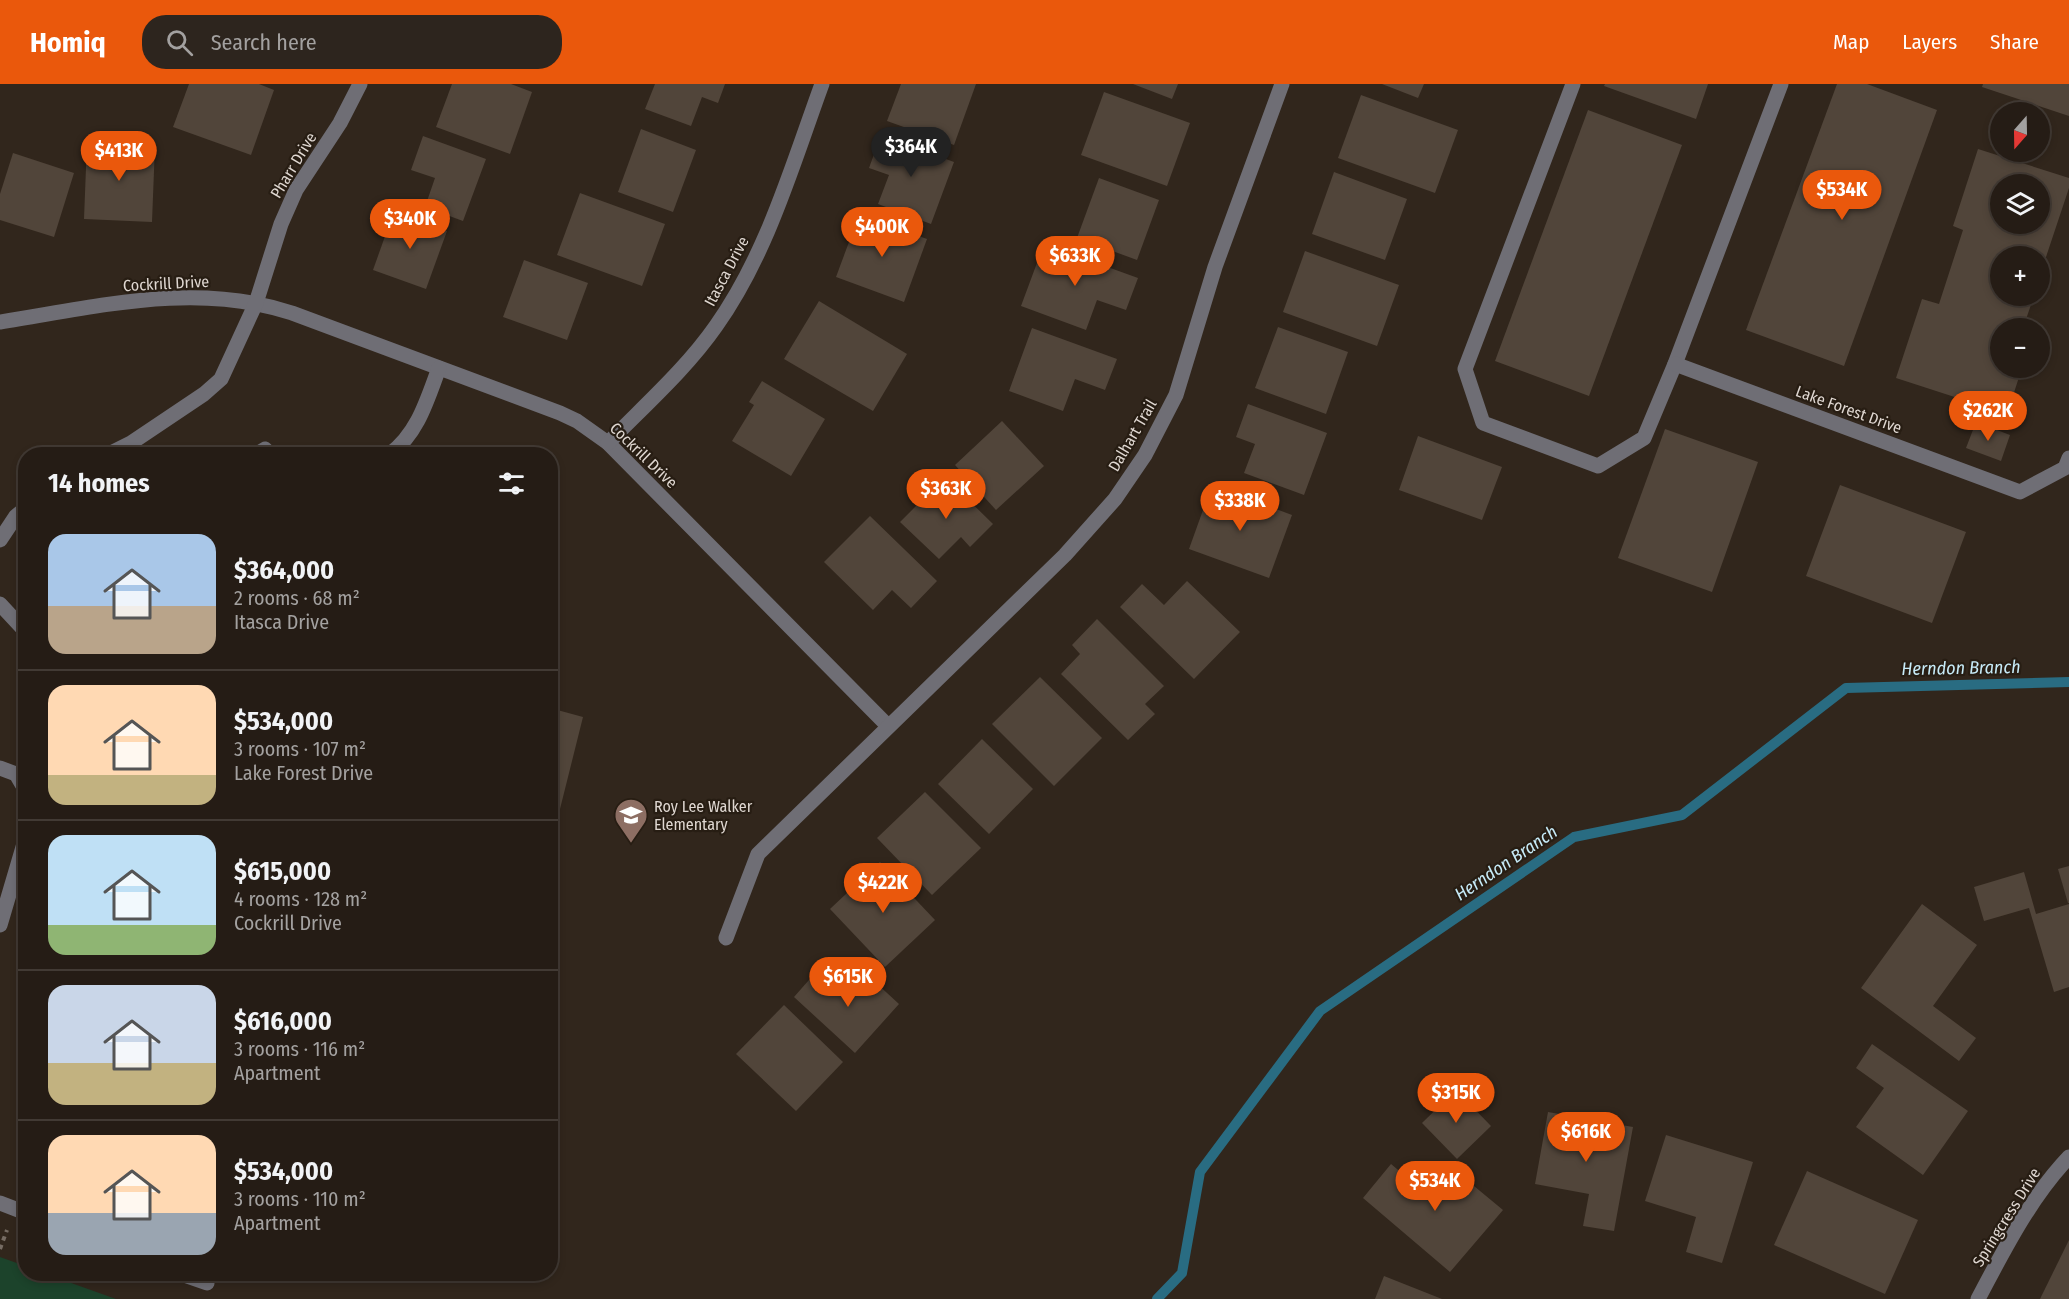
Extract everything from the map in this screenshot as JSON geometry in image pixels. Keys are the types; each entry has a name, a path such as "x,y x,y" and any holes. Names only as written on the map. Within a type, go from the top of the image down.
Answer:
{"street":[{"name":"Pharr Drive","path":"123,447 204,394 221,379 256,303 281,224 296,190 340,123 360,84"},
{"name":"Itasca Drive","path":"608,443 698,349 729,307 767,231 822,84"},
{"name":"Dalhart Trail","path":"888,726 1083,535 1115,498 1145,455 1176,395 1215,267 1282,84"},
{"path":"1573,84 1465,369 1483,423 1598,466 1644,438 1675,364 1781,84"},
{"name":"Cockrill Drive","path":"0,322 171,297 208,297 256,303 292,313 560,413 577,421 608,443 888,726"},
{"name":"Lake Forest Drive","path":"1675,364 2020,492 2065,468 2069,459"},
{"path":"397,447 411,434 439,368"},
{"path":"0,540 18,514"},
{"path":"0,604 18,623"},
{"path":"726,939 758,854 888,726"},
{"path":"0,768 16,774 18,777"},
{"path":"0,925 18,864"},
{"name":"Springcress Drive","path":"1978,1299 2028,1210 2069,1157"},
{"path":"0,1203 18,1210"},
{"path":"199,1281 207,1284"}],"green space":[{"path":"0,1257 18,1263 18,1281 66,1281 116,1299 0,1299"}],"building":[{"path":"189,84 259,84 274,90 251,155 173,127"},
{"path":"452,84 511,84 532,92 510,154 436,127"},
{"path":"655,84 725,84 718,103 702,97 691,126 645,109"},
{"path":"901,84 976,84 954,145 887,121"},
{"path":"1133,84 1178,84 1172,99"},
{"path":"1382,84 1424,84 1418,98"},
{"path":"1605,84 1708,84 1696,119 1604,86"},
{"path":"1837,84 1867,84 1937,110 1844,366 1746,330"},
{"path":"1983,84 2069,84 2069,116 2050,110 2050,102 2027,102 1982,87"},
{"path":"1104,92 1190,123 1167,186 1081,155"},
{"path":"1361,95 1458,130 1435,193 1338,158"},
{"path":"1588,110 1682,145 1589,396 1495,361"},
{"path":"641,129 696,150 673,212 618,192"},
{"path":"881,135 954,162 931,224 878,204 889,175 869,168"},
{"path":"423,136 486,159 463,221 425,207 435,178 411,170"},
{"path":"87,142 155,145 152,222 84,219"},
{"path":"1978,149 1990,153 1990,162 2019,162 2069,178 2069,188 2050,246 1990,246 1990,306 2031,306 2026,318 1990,318 1990,378 2019,378 2007,414 1896,378 1922,299 1939,304 1963,230 1953,226"},
{"path":"13,153 74,173 54,237 0,220 0,194"},
{"path":"1334,172 1407,199 1385,260 1312,234"},
{"path":"1099,178 1159,200 1137,260 1077,238"},
{"path":"580,193 665,224 642,286 557,255"},
{"path":"394,211 447,231 426,289 373,270"},
{"path":"859,215 927,239 904,302 836,277"},
{"path":"1044,244 1138,278 1126,310 1097,300 1086,330 1021,306"},
{"path":"1305,251 1399,285 1377,346 1283,312"},
{"path":"524,260 588,283 567,340 503,317"},
{"path":"819,301 907,354 873,411 784,359"},
{"path":"1278,327 1348,352 1326,414 1255,388"},
{"path":"1032,328 1117,359 1105,390 1075,379 1063,411 1009,391"},
{"path":"762,381 825,419 791,476 732,441 754,405 749,402"},
{"path":"1248,404 1327,433 1304,495 1244,473 1255,444 1236,437"},
{"path":"1002,421 1044,466 996,510 955,465"},
{"path":"1976,422 2010,435 2001,461 1966,448"},
{"path":"1665,429 1758,462 1712,592 1618,558"},
{"path":"1418,436 1502,467 1482,520 1399,490"},
{"path":"945,477 993,524 970,547 961,537 939,559 900,522"},
{"path":"1212,485 1292,515 1269,578 1189,549"},
{"path":"1840,485 1966,532 1932,623 1806,576"},
{"path":"870,516 937,581 911,608 892,590 873,610 824,562"},
{"path":"1187,581 1240,632 1194,679 1120,607 1142,584 1164,605"},
{"path":"1097,619 1164,686 1145,704 1155,714 1128,740 1061,674 1080,654 1072,645"},
{"path":"1040,677 1102,738 1054,786 992,724"},
{"path":"558,710 583,717 558,817"},
{"path":"982,739 1033,789 989,834 938,784"},
{"path":"925,792 981,848 932,895 877,838"},
{"path":"880,862 935,920 885,967 830,909"},
{"path":"2069,866 2069,903 2068,903 2058,869"},
{"path":"2024,872 2036,914 2069,904 2069,987 2054,992 2029,908 1984,921 1974,887"},
{"path":"1922,904 1977,945 1933,1006 1976,1038 1959,1061 1861,988"},
{"path":"862,970 899,1004 855,1053 794,997 816,972 840,994"},
{"path":"784,1005 843,1062 796,1111 736,1054"},
{"path":"1872,1044 1968,1111 1923,1175 1856,1127 1884,1088 1856,1068"},
{"path":"1456,1090 1491,1126 1457,1159 1422,1123"},
{"path":"1548,1112 1633,1127 1614,1231 1583,1226 1589,1194 1535,1184"},
{"path":"1666,1135 1753,1162 1722,1263 1686,1252 1696,1217 1645,1201"},
{"path":"1445,1162 1503,1210 1450,1272 1363,1198 1391,1164 1422,1190"},
{"path":"1807,1171 1918,1220 1885,1294 1774,1245"},
{"path":"2069,1240 2069,1299 2040,1299"},
{"path":"1384,1276 1442,1299 1375,1299"}],"waterway":[{"name":"Herndon Branch","path":"1157,1299 1182,1273 1200,1172 1320,1011 1574,837 1682,815 1846,688 2069,682"}],"place":[{"name":"Roy Lee Walker Elementary","path":"631,844"}]}
